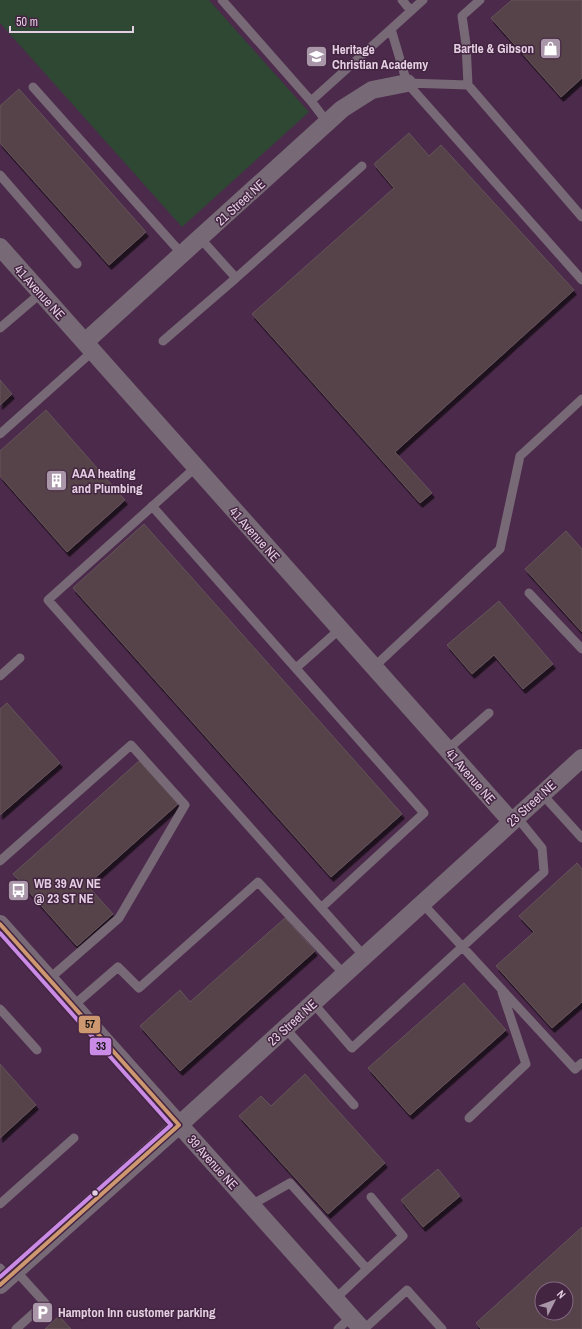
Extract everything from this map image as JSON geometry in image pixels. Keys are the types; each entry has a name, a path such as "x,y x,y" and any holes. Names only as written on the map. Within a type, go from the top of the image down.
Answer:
{"street":[{"name":"21 Street NE","path":"89,346 182,254 342,109 372,90 407,83"},
{"name":"41 Avenue NE","path":"2,255 41,293 374,667 513,819"},
{"name":"23 Street NE","path":"6,1275 179,1125 513,819 582,758"},
{"name":"39 Avenue NE","path":"0,924 335,1299 354,1326"}],"lane":[{"path":"222,0 311,101 327,122"},
{"path":"402,0 411,11"},
{"path":"311,101 423,0"},
{"path":"480,0 462,16 466,44 468,84 582,217"},
{"path":"391,29 407,83 582,280"},
{"path":"407,83 468,84"},
{"path":"33,87 182,254"},
{"path":"163,341 362,166"},
{"path":"0,174 77,264"},
{"path":"200,238 236,278"},
{"path":"0,328 41,293"},
{"path":"0,434 89,346"},
{"path":"374,667 500,550 520,456 582,399"},
{"path":"196,467 48,600 364,956"},
{"path":"152,506 424,813 322,908"},
{"path":"529,593 582,649"},
{"path":"296,668 340,629"},
{"path":"0,676 20,658"},
{"path":"448,749 489,713"},
{"path":"0,861 131,745 185,805 119,918 49,979"},
{"path":"542,794 582,838"},
{"path":"313,1002 352,1048 544,872 542,848 513,819"},
{"path":"73,1006 118,967 139,988 258,882 344,974"},
{"path":"422,903 575,1069 582,1063"},
{"path":"469,1118 526,1064 501,989"},
{"path":"0,1009 36,1050"},
{"path":"285,1028 354,1105"},
{"path":"0,1204 74,1138"},
{"path":"251,1205 290,1183 367,1270"},
{"path":"335,1299 403,1236 371,1197"},
{"path":"6,1275 45,1303 16,1329"},
{"path":"354,1326 407,1290 439,1328"}],"shaded area":[{"path":"0,0 582,0 582,1329 0,1329"}],"green space":[{"path":"0,0 209,0 309,112 182,227 0,23"}],"building":[{"name":"Bartle & Gibson","path":"512,0 582,0 582,78 561,97 491,18"},
{"path":"19,89 146,232 109,265 0,143 0,106"},
{"path":"409,133 429,156 441,145 574,290 395,452 432,493 420,503 252,314 394,188 374,164"},
{"path":"0,380 12,394 0,405"},
{"name":"AAA heating and Plumbing","path":"46,410 125,500 67,552 0,476 0,451"},
{"path":"144,524 402,814 331,877 73,588"},
{"path":"566,531 582,549 582,632 525,569"},
{"path":"499,601 553,664 523,689 494,655 472,674 447,645"},
{"path":"7,703 60,763 0,815 0,709"},
{"path":"139,761 178,804 87,885 113,914 77,946 13,874"},
{"path":"577,863 582,869 582,1002 552,1028 496,966 534,932 519,916"},
{"path":"285,918 315,951 180,1071 140,1026 180,990 190,1002"},
{"path":"464,983 506,1030 410,1115 368,1068"},
{"path":"0,1064 36,1105 0,1138"},
{"path":"305,1074 385,1163 328,1214 239,1116 261,1096 271,1106"},
{"path":"438,1169 460,1196 423,1227 401,1200"},
{"path":"582,1227 582,1329 481,1329 476,1323"},
{"path":"59,1316 71,1329 45,1329"}],"transit line":[{"name":"57","path":"0,924 179,1125"},
{"name":"33","path":"0,933 171,1125 0,1277"},
{"name":"57","path":"0,1285 179,1125"}],"place":[{"name":"Bartle & Gibson","path":"550,48"},
{"name":"Heritage Christian Academy","path":"317,56"},
{"name":"AAA heating and Plumbing","path":"56,480"},
{"name":"WB 39 AV NE @ 23 ST NE","path":"19,890"},
{"name":"Hampton Inn customer parking","path":"42,1312"}]}
